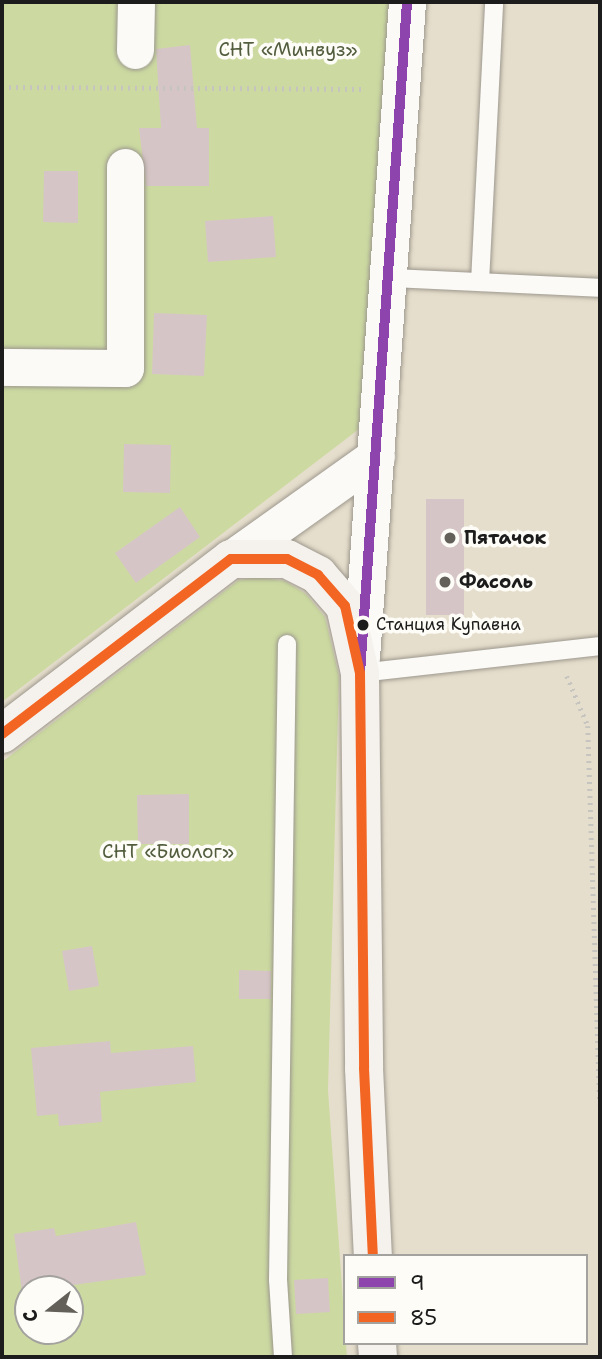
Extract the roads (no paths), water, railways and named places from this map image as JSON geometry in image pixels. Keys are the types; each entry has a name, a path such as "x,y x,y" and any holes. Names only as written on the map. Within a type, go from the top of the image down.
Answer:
{"main road":[{"path":"2,734 230,559 287,559 318,575 345,606 360,673 364,1069 373,1254"}],"street":[{"path":"135,50 136,2"},
{"path":"360,673 391,278 407,2"},
{"path":"2,367 125,368 125,167"},
{"path":"230,559 376,456"}],"lane":[{"path":"480,282 494,2"},
{"path":"391,278 600,288"},
{"path":"283,1357 278,1280 287,644"},
{"path":"360,673 600,646"}],"place":[{"name":"Пятачок","path":"450,538"},
{"name":"Фасоль","path":"445,582"},
{"name":"Станция Купавна","path":"363,625"}],"park label":[{"name":"СНТ «Минвуз»","path":"288,50"},
{"name":"СНТ «Биолог»","path":"168,852"}]}
